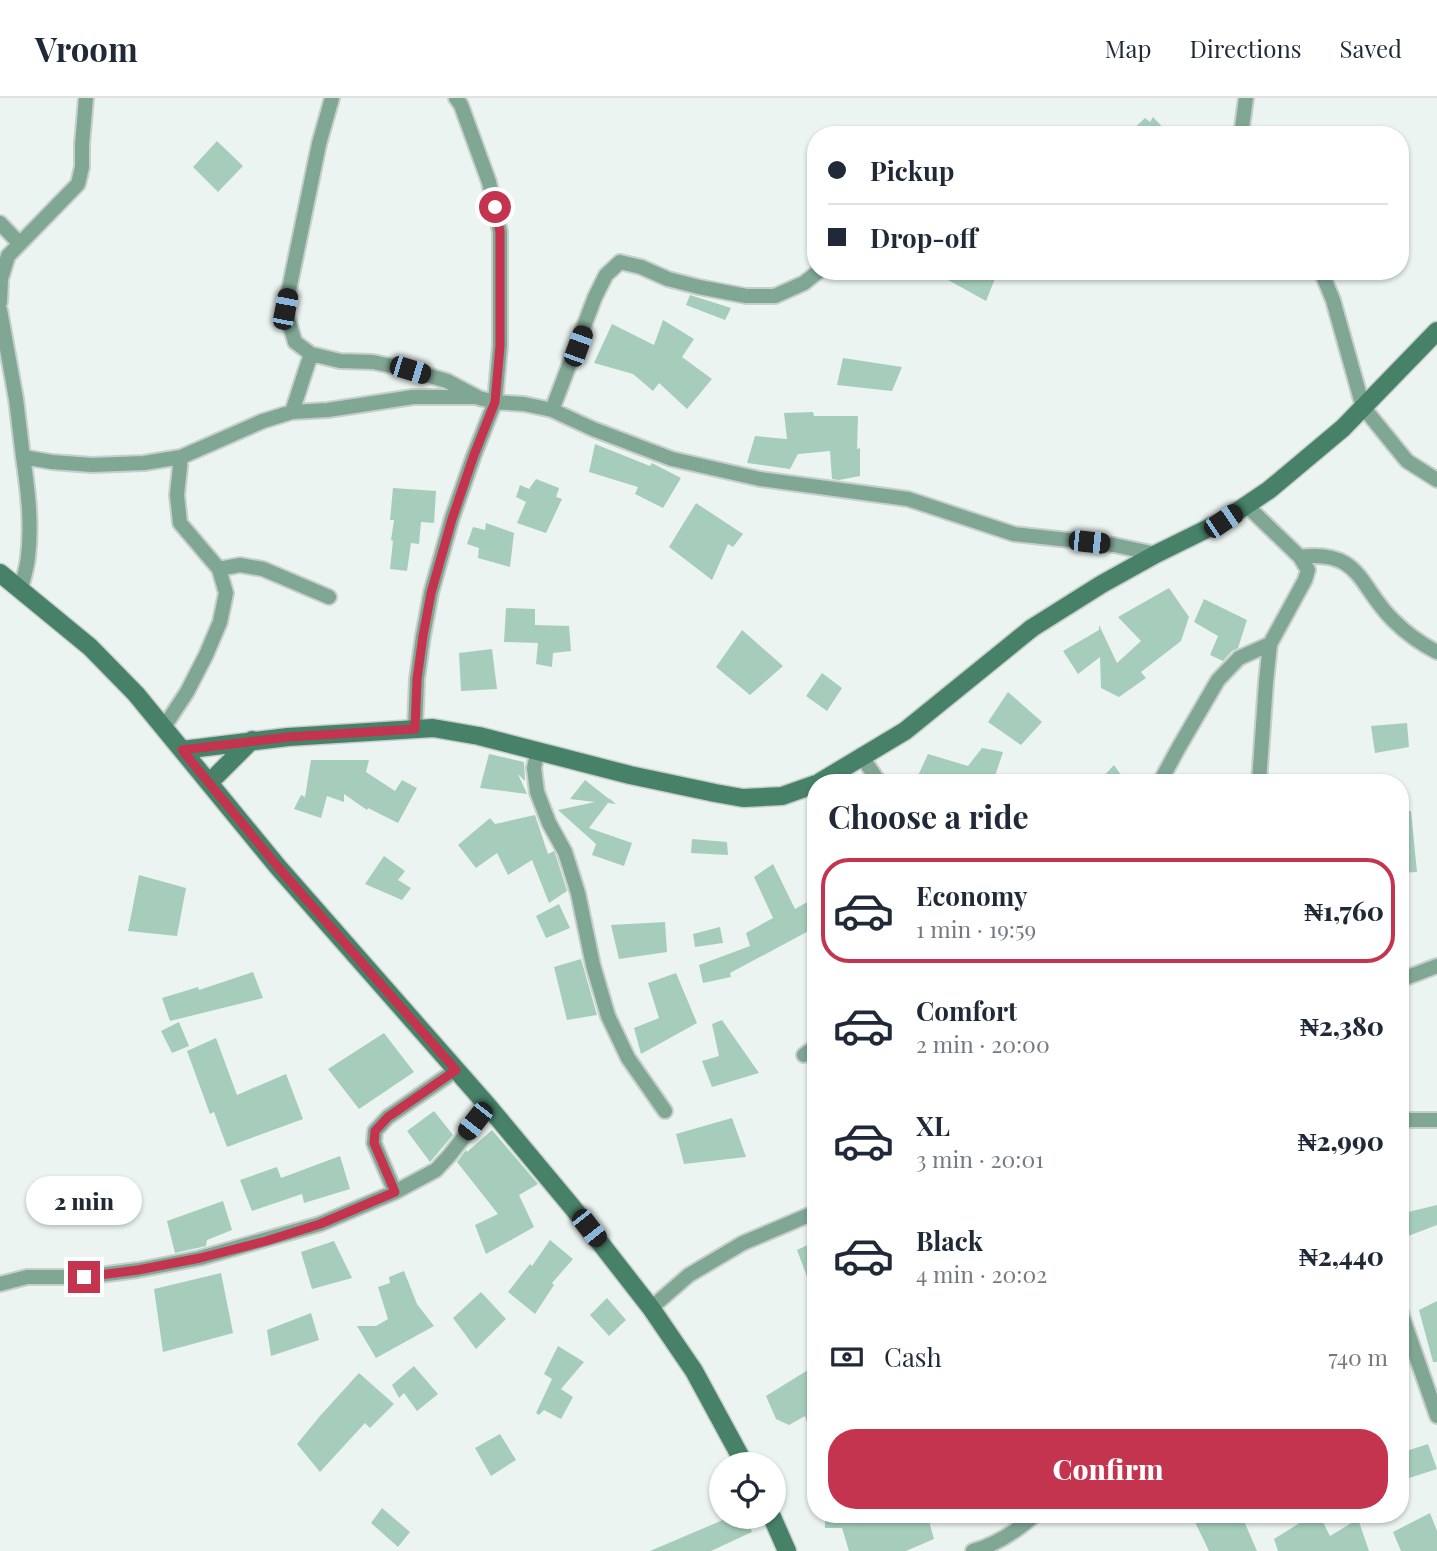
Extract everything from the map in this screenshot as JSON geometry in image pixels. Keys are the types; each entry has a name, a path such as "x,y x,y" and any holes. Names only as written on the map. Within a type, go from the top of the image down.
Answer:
{"main road":[{"path":"833,774 905,731 1032,628 1102,584 1223,521 1280,481 1343,428 1437,331"},
{"path":"0,573 90,647 136,694 278,867 488,1105 651,1308 694,1371 738,1452"},
{"path":"182,750 252,740 433,728 479,736 631,775 743,798 782,796 807,787"},
{"path":"209,783 252,740"},
{"path":"778,1529 788,1551"}],"street":[{"path":"0,302 1,279 8,256 78,184 82,167 86,98"},
{"path":"331,98 285,309 295,342 311,354 340,361 373,362 447,381 479,398"},
{"path":"415,729 417,679 431,593 452,519 495,402 500,346 500,232 489,182 456,98"},
{"path":"1242,126 1246,98"},
{"path":"0,223 19,243"},
{"path":"552,410 595,297 606,275 620,262 641,267 668,279 746,296 775,296 808,280"},
{"path":"1325,280 1333,300 1363,407 1406,461 1437,480"},
{"path":"0,310 27,483 28,556 21,589"},
{"path":"292,412 311,354"},
{"path":"23,457 92,465 144,463 181,457 262,421 292,412 328,410 413,397 479,398 552,410 672,459 760,479 908,499 1014,534 1114,545 1156,554"},
{"path":"164,727 187,692 220,622 226,593 219,569 180,523 177,495 181,457"},
{"path":"1246,505 1300,557 1308,570 1270,645 1260,774"},
{"path":"1300,557 1315,555 1337,559 1359,574 1392,620 1437,652"},
{"path":"219,569 240,565 263,569 329,597"},
{"path":"1164,774 1217,680 1240,657 1270,645"},
{"path":"538,750 534,768 537,792 549,823 565,852 578,893 593,965 608,1016 628,1058 665,1111"},
{"path":"862,757 874,774"},
{"path":"1409,977 1437,966"},
{"path":"395,1192 374,1143 375,1131 388,1117 456,1070"},
{"path":"0,1284 27,1277 84,1277 138,1270 200,1258 320,1224 395,1192 436,1170 488,1105"},
{"path":"1409,1121 1437,1120"},
{"path":"651,1308 689,1275 743,1242 807,1216"},
{"path":"1409,1336 1437,1416"},
{"path":"973,1551 987,1547 1026,1523"}],"building":[{"path":"1153,117 1162,126 1137,126 1145,118 1150,122"},
{"path":"217,141 243,166 218,192 193,167"},
{"path":"948,280 994,280 986,301"},
{"path":"690,295 731,308 725,320 686,305"},
{"path":"663,320 694,339 682,357 712,379 687,409 659,383 653,391 633,374 594,363 612,324 654,345"},
{"path":"843,358 902,367 892,391 837,385"},
{"path":"813,412 814,416 858,416 860,476 832,479 830,451 798,454 790,469 747,463 755,436 787,439 784,413"},
{"path":"595,444 650,466 652,463 681,478 663,508 635,494 638,487 589,472"},
{"path":"536,479 559,488 556,497 562,499 546,533 517,523 526,502 516,497 520,485 529,489"},
{"path":"393,488 436,491 434,523 421,522 419,544 411,543 407,571 390,569 394,520 390,520"},
{"path":"696,503 743,534 733,547 728,544 712,580 669,547"},
{"path":"486,523 514,533 510,567 478,558 479,548 467,544 473,527 485,530"},
{"path":"1169,588 1189,617 1181,641 1141,672 1146,678 1119,697 1101,688 1100,657 1078,674 1063,651 1099,630 1099,625 1117,663 1141,641 1118,617"},
{"path":"1204,599 1247,620 1238,648 1223,661 1210,655 1218,636 1194,622"},
{"path":"506,608 535,609 535,625 569,626 571,651 553,653 552,667 536,664 538,643 504,642"},
{"path":"742,630 783,666 750,695 716,667"},
{"path":"492,649 497,689 461,691 459,653"},
{"path":"822,673 842,688 827,711 806,696"},
{"path":"1008,692 1042,722 1021,745 988,722"},
{"path":"1407,723 1409,747 1375,753 1371,726"},
{"path":"982,748 1003,752 996,774 919,774 928,754 968,766"},
{"path":"489,754 524,762 525,781 518,774 527,794 480,788"},
{"path":"311,760 369,760 366,772 395,791 402,780 417,788 398,823 368,808 367,810 344,794 344,802 327,796 321,818 294,809 301,795 305,797"},
{"path":"1114,765 1120,774 1106,774"},
{"path":"585,780 616,804 608,803 589,828 632,843 624,866 592,855 596,844 558,810 595,802 570,799"},
{"path":"1411,811 1417,872 1409,872"},
{"path":"535,815 548,854 554,851 567,891 549,903 532,860 508,875 497,853 476,868 458,845 490,818 495,824"},
{"path":"692,839 727,842 728,855 691,853"},
{"path":"384,856 405,871 398,880 411,888 402,900 365,884"},
{"path":"773,864 795,909 807,902 807,932 730,973 731,977 703,983 699,965 750,946 746,933 773,918 754,877"},
{"path":"139,875 186,888 177,936 128,931"},
{"path":"559,904 570,928 546,938 536,916"},
{"path":"665,922 667,952 619,959 611,925"},
{"path":"720,927 723,943 695,947 693,934"},
{"path":"581,959 597,1015 567,1020 554,967"},
{"path":"253,972 263,998 170,1021 162,998 198,987 199,990"},
{"path":"676,973 697,1023 641,1054 634,1028 659,1018 648,983"},
{"path":"722,1020 759,1073 712,1087 702,1061 719,1056 712,1024"},
{"path":"179,1022 189,1046 172,1053 161,1031"},
{"path":"384,1033 414,1072 359,1109 328,1069"},
{"path":"216,1038 237,1095 286,1074 303,1119 227,1147 214,1112 210,1114 187,1051"},
{"path":"434,1111 453,1135 430,1162 407,1131"},
{"path":"732,1118 746,1157 684,1164 676,1134"},
{"path":"492,1130 538,1184 519,1195 534,1227 486,1254 475,1225 498,1214 457,1162 466,1150 467,1152"},
{"path":"340,1156 350,1189 304,1203 302,1194 252,1211 240,1180 277,1167 281,1178"},
{"path":"223,1201 232,1230 207,1240 206,1246 175,1253 167,1221"},
{"path":"1437,1205 1437,1225 1409,1236 1409,1212"},
{"path":"550,1240 573,1259 552,1283 554,1285 535,1314 508,1292 530,1264 532,1266"},
{"path":"334,1241 352,1278 312,1289 301,1252"},
{"path":"807,1245 807,1276 797,1250"},
{"path":"404,1271 417,1304 434,1326 376,1358 357,1326 376,1326 388,1319 378,1287 390,1283 389,1277"},
{"path":"221,1273 233,1333 163,1352 154,1289"},
{"path":"481,1292 506,1319 476,1349 453,1318"},
{"path":"607,1298 626,1320 609,1336 590,1315"},
{"path":"1437,1301 1437,1362 1433,1362 1419,1310"},
{"path":"311,1313 319,1340 271,1356 267,1330"},
{"path":"558,1346 584,1362 561,1389 573,1397 561,1419 544,1410 539,1415 536,1413 552,1379 544,1374"},
{"path":"414,1366 438,1394 417,1411 404,1393 399,1398 392,1385"},
{"path":"807,1371 807,1422 805,1416 789,1425 776,1419 766,1396"},
{"path":"359,1373 394,1404 370,1428 365,1423 320,1472 297,1444"},
{"path":"500,1434 516,1460 491,1476 475,1448"},
{"path":"1428,1444 1437,1469 1409,1478 1409,1450"},
{"path":"382,1508 410,1532 398,1547 371,1523"},
{"path":"1430,1513 1437,1531 1437,1551 1401,1551 1393,1532"},
{"path":"825,1523 930,1523 934,1539 906,1551 849,1551 842,1528 825,1528"},
{"path":"1195,1523 1245,1523 1257,1551 1209,1551"},
{"path":"1300,1523 1324,1523 1330,1536 1351,1523 1359,1523 1369,1551 1278,1551 1274,1539"},
{"path":"709,1526 709,1529 751,1529 752,1532 711,1551 650,1551"}],"route":[{"path":"84,1277 200,1258 266,1241 320,1224 395,1192 374,1143 375,1131 388,1117 456,1070 278,867 182,750 252,740 415,729 417,679 431,593 452,519 495,402 500,346 500,232 495,207"}]}
